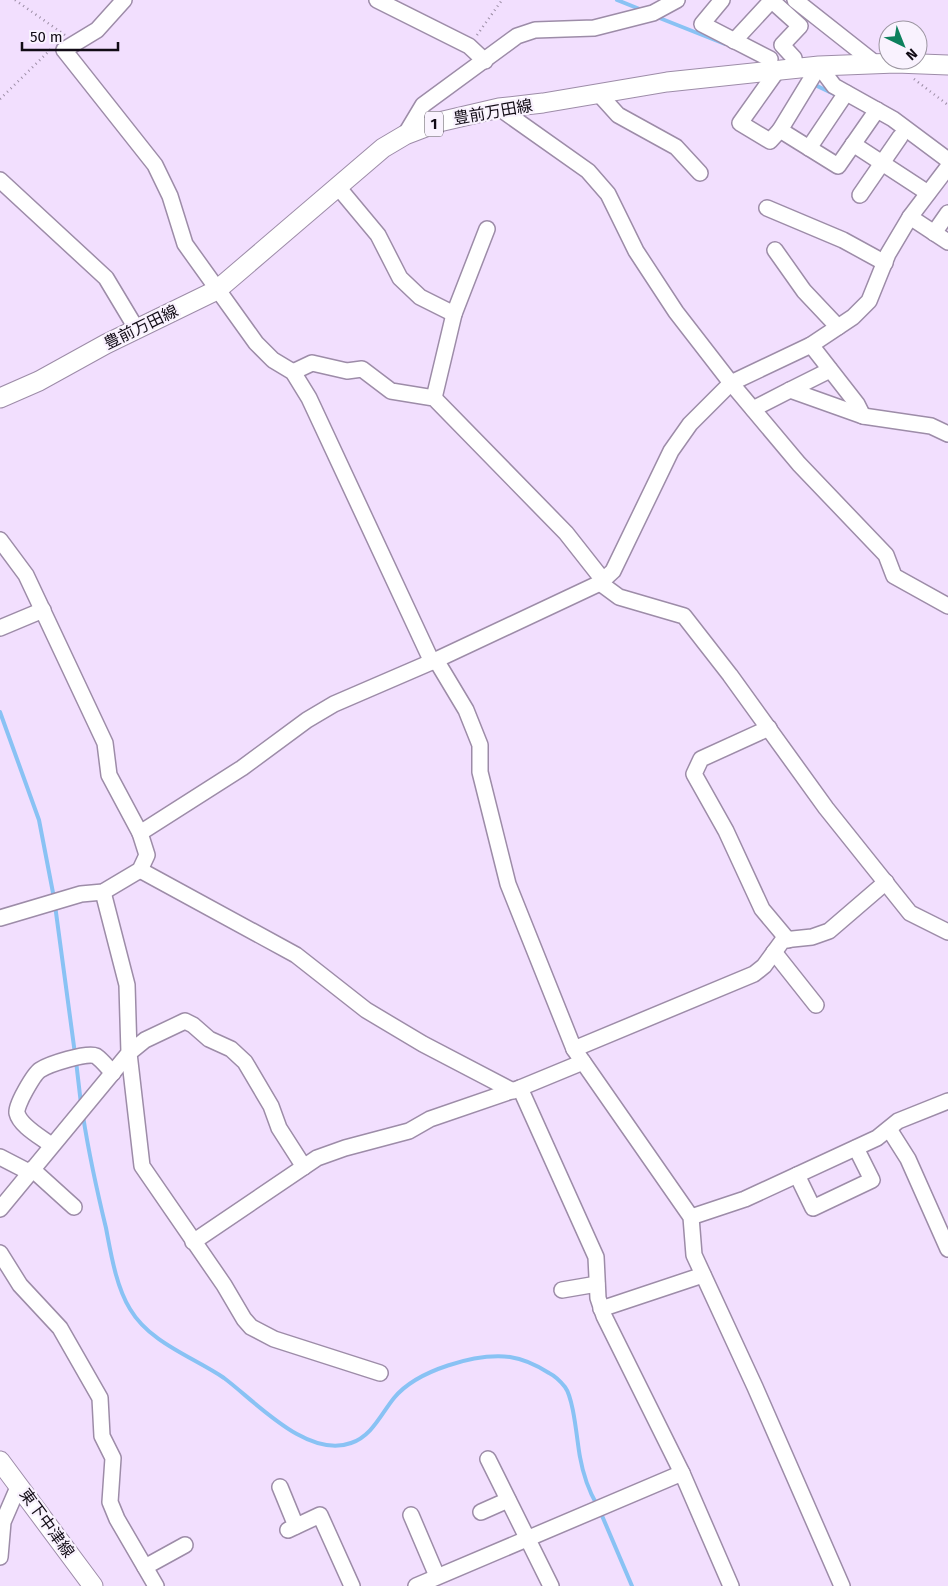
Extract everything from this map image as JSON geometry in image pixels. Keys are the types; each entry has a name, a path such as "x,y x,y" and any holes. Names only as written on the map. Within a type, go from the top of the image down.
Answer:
{"main road":[{"name":"豊前万田線","path":"0,398 39,381 136,328 218,290 383,148 405,135 439,122 500,108 667,82 757,74 773,65 796,69 819,66 876,64"},
{"name":"豊前万田線","path":"928,64 948,65"},
{"name":"東下中津線","path":"0,1462 93,1586"}],"street":[{"path":"124,0 97,30 70,46 155,165 170,196 185,244 256,343 273,360 293,372 309,398 434,661 466,710 480,745 480,772 508,884 574,1049 691,1217 694,1255 756,1388 826,1553 842,1586"},
{"path":"377,0 469,46 485,61"},
{"path":"405,135 423,105 517,36 535,30 594,28 653,13 677,0"},
{"path":"722,0 702,24 773,65"},
{"path":"734,41 772,0 800,26 782,45 773,65 740,123 770,141 780,130 819,66 834,86 877,110 948,160"},
{"path":"795,0 876,64"},
{"path":"782,45 794,58 796,69"},
{"path":"809,148 846,93"},
{"path":"599,94 618,115 676,147 700,173"},
{"path":"500,108 588,171 608,194 636,251 676,312 731,383 799,464 886,555 894,576 948,606"},
{"path":"780,130 838,166 877,110"},
{"path":"860,195 900,137"},
{"path":"854,144 928,193"},
{"path":"140,833 242,768 266,748 320,712 434,661 601,582 613,571 671,451 690,424 731,383 810,346 853,317 869,301 885,263 910,217 948,168"},
{"path":"0,180 106,278 136,328"},
{"path":"338,187 378,235 400,278 420,297 454,314"},
{"path":"767,208 843,240 885,263"},
{"path":"934,233 948,213"},
{"path":"910,217 948,242"},
{"path":"434,398 454,314 487,229"},
{"path":"775,250 804,291 838,328"},
{"path":"810,346 857,404 863,416"},
{"path":"293,372 312,363 347,371 362,369 391,391 434,398 566,532 601,582 619,597 684,616 769,728 826,808 910,913 948,932"},
{"path":"753,409 830,370"},
{"path":"790,390 863,416 931,426 948,434"},
{"path":"0,540 26,575 43,610 105,743 109,775 140,833 147,855 140,870 103,892 81,894 0,918"},
{"path":"0,628 43,610"},
{"path":"769,728 701,759 694,774 726,831 762,909 788,940"},
{"path":"140,870 296,955 366,1010 423,1044 516,1090 596,1257 598,1298 601,1309 682,1473 731,1586"},
{"path":"574,1049 754,974 764,966 783,940 812,938 829,931 886,882"},
{"path":"103,892 127,985 129,1053 142,1166 251,1327 274,1340 380,1374"},
{"path":"774,952 816,1005"},
{"path":"0,1208 129,1053 145,1040 185,1021 193,1025 209,1039 231,1050 245,1062 271,1106 279,1128 304,1167"},
{"path":"51,1145 23,1123 17,1114 17,1106 38,1071 48,1065 88,1055 96,1056 113,1073"},
{"path":"193,1242 317,1158 345,1148 409,1131 430,1120 516,1090 583,1062"},
{"path":"691,1217 745,1199 877,1138 898,1121 948,1101"},
{"path":"889,1129 908,1159 948,1249"},
{"path":"797,1175 813,1208 872,1180 856,1148"},
{"path":"0,1157 30,1170 74,1207"},
{"path":"2,1259 20,1285 60,1328 100,1398 102,1436 113,1458 110,1502 117,1519 156,1586"},
{"path":"601,1309 703,1275"},
{"path":"562,1290 597,1284"},
{"path":"488,1459 551,1586"},
{"path":"416,1586 526,1537 682,1473"},
{"path":"0,1557 4,1522 19,1485"},
{"path":"280,1487 292,1528 320,1515 352,1586"},
{"path":"481,1512 508,1500"},
{"path":"411,1515 437,1576"},
{"path":"145,1568 185,1545"}],"path":[{"path":"15,0 70,46"},
{"path":"469,46 502,0"},
{"path":"0,99 53,48 70,46"},
{"path":"905,70 927,91 948,105"}],"waterway":[{"path":"617,0 642,10"},
{"path":"657,17 725,44"},
{"path":"813,84 836,95"},
{"path":"0,712 39,820 54,898"},
{"path":"55,905 75,1054"},
{"path":"76,1061 81,1104"},
{"path":"83,1116 93,1172 112,1259 121,1290 130,1309 139,1321 160,1340 224,1378 266,1413 300,1436 317,1443 334,1446 351,1443 365,1435 404,1388 432,1372 464,1361 496,1356 526,1361 558,1379 568,1393 573,1410 583,1470 597,1505"},
{"path":"600,1511 632,1586"}]}
